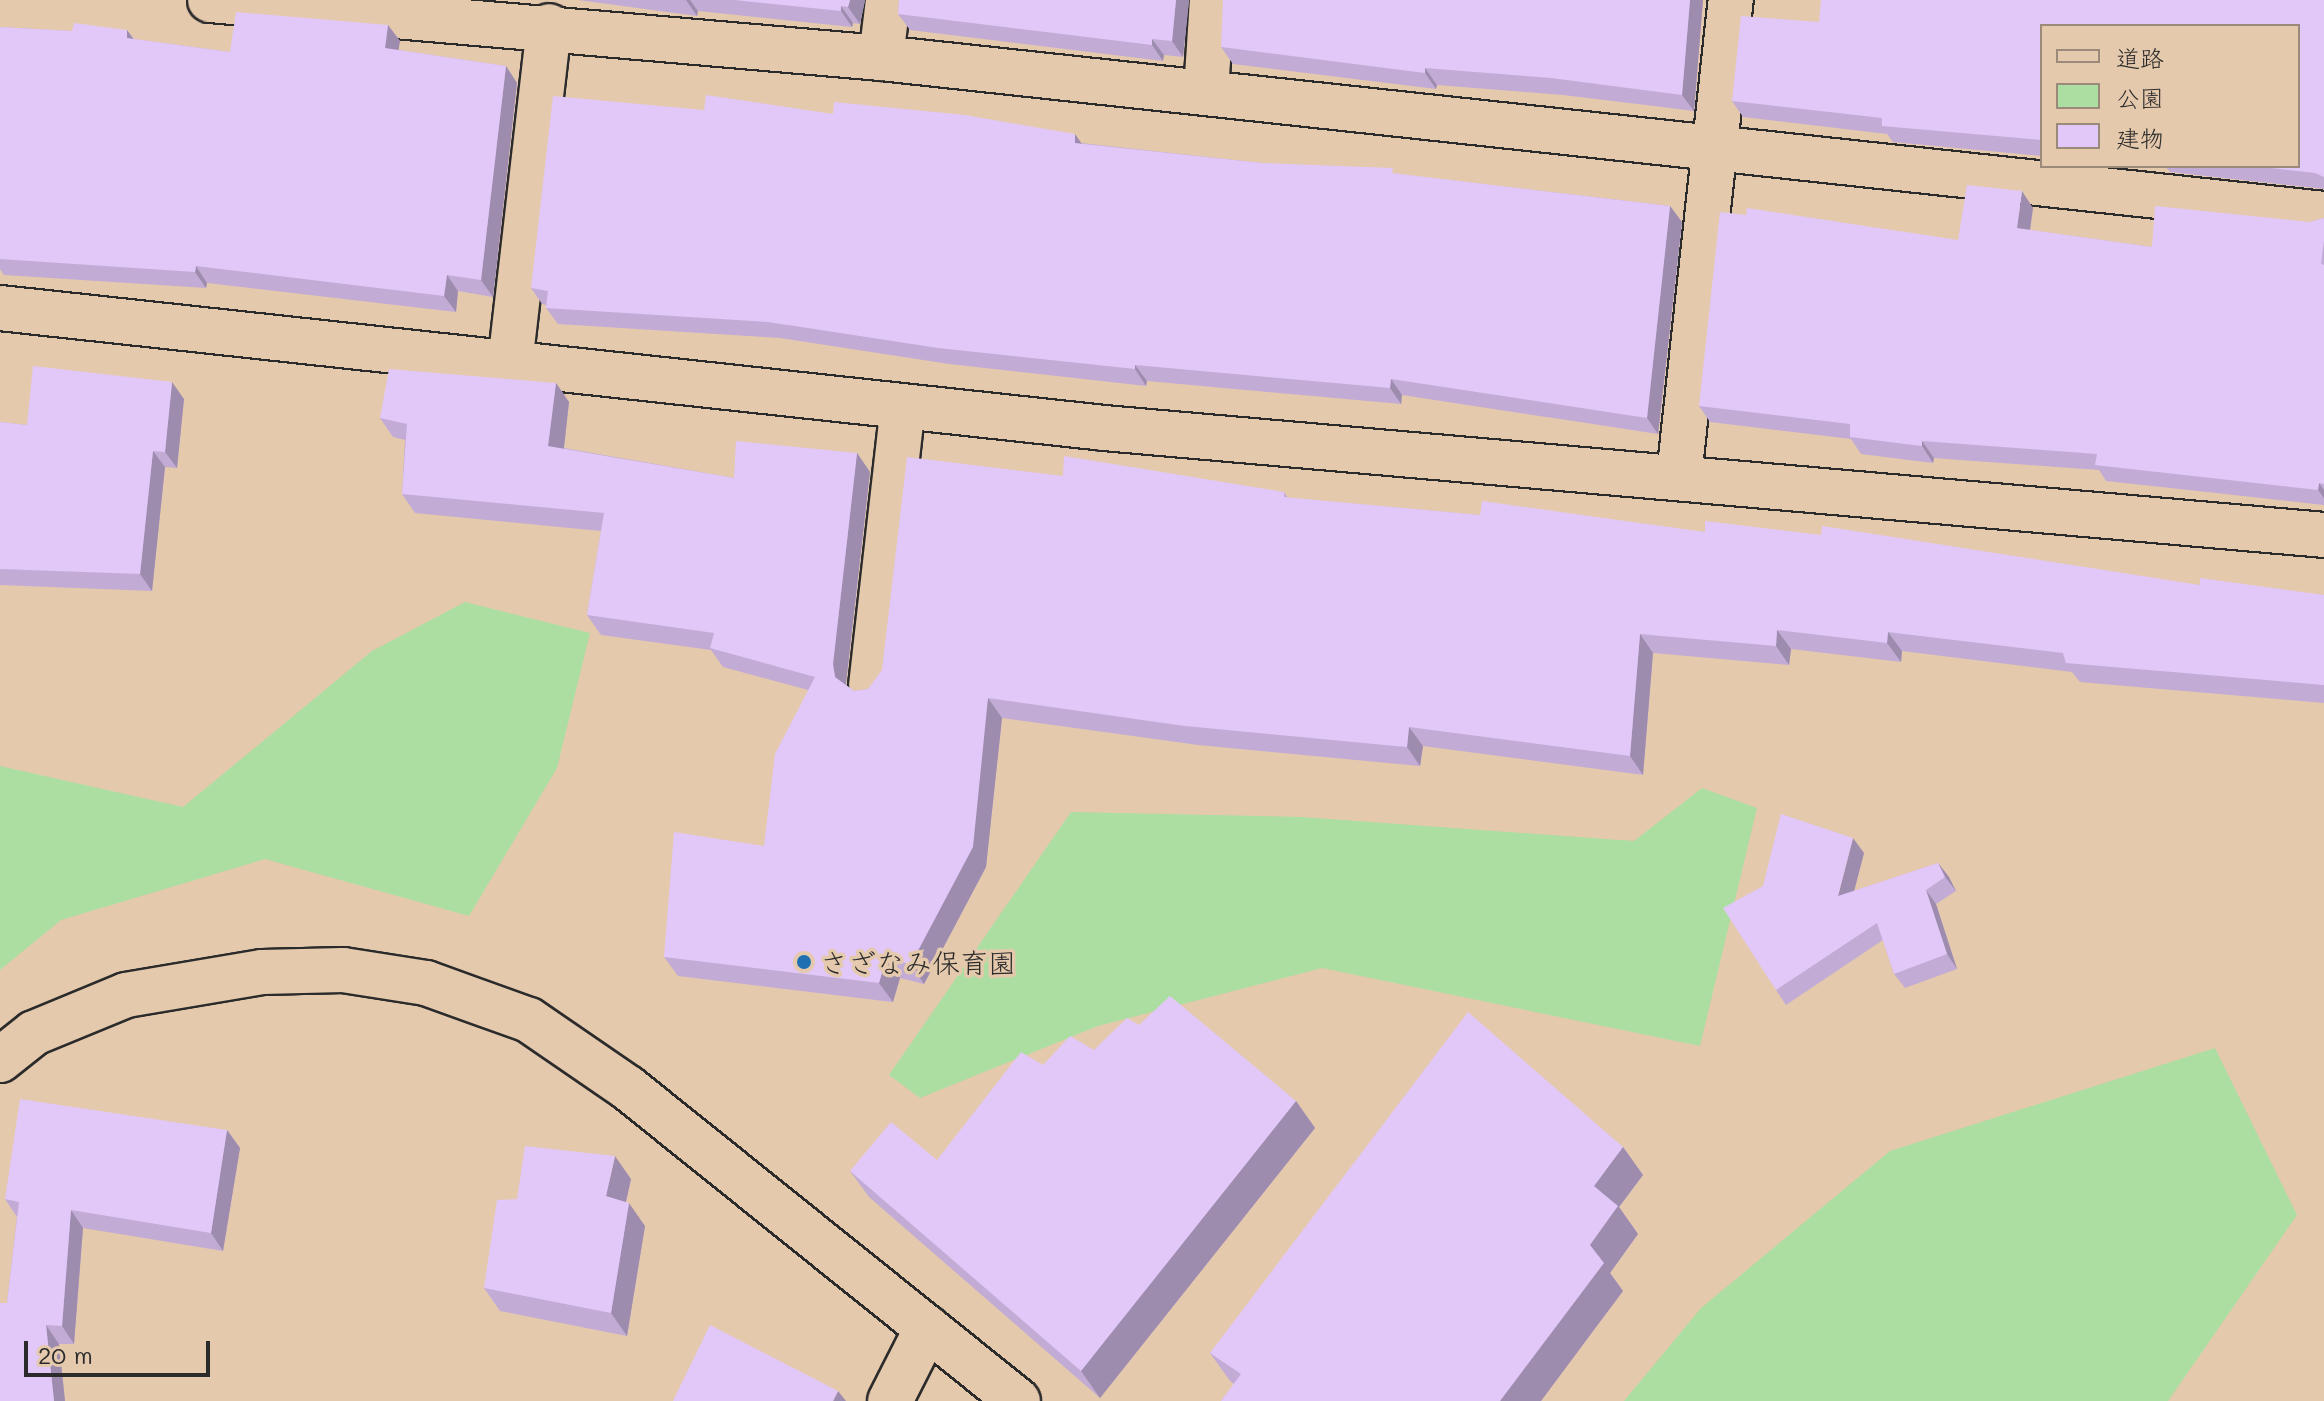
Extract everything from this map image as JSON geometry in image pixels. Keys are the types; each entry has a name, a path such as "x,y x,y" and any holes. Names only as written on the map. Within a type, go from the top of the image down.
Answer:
{"street":[{"path":"210,0 549,26 881,58 2324,214"},
{"path":"881,58 888,0"},
{"path":"1206,92 1212,0"},
{"path":"1679,476 1731,0"},
{"path":"510,364 549,26"},
{"path":"0,308 903,407 2324,535"},
{"path":"871,686 903,407"},
{"path":"0,1060 34,1033 126,995 262,972 343,970 426,983 529,1020 628,1088 1018,1401"},
{"path":"890,1401 927,1328"}],"green space":[{"path":"465,602 590,633 557,768 469,916 265,859 61,920 0,970 0,766 183,807 372,651"},
{"path":"1702,788 1757,808 1700,1046 1322,968 1098,1026 920,1098 889,1075 1071,812 1302,817 1634,841"},
{"path":"2215,1048 2297,1215 2168,1401 1624,1401 1701,1308 1890,1151"}],"building":[{"path":"734,0 850,0 848,7 841,6 841,11"},
{"path":"899,0 1176,0 1172,41 1152,39 1152,45 898,14"},
{"path":"1223,0 1690,0 1682,95 1551,78 1425,68 1425,73 1221,47"},
{"path":"1821,0 2324,0 2324,177 2315,173 2271,168 2300,168 2300,24 2040,24 2040,140 1882,126 1882,118 1732,101 1741,16 1819,22"},
{"path":"236,12 388,25 385,48 506,66 481,280 447,275 444,296 196,266 195,272 0,259 0,27 72,31 74,23 127,30 127,38 230,52"},
{"path":"706,95 833,114 834,102 965,115 1075,134 1075,143 1262,163 1393,168 1392,173 1670,206 1647,418 1391,379 1390,388 1135,365 1135,369 938,348 768,322 546,308 548,291 531,288 553,96 704,110"},
{"path":"1967,185 2022,191 2017,228 2152,247 2155,206 2310,222 2324,218 2321,264 2324,265 2324,484 2319,483 2318,490 2095,465 2097,454 1922,441 1922,446 1850,437 1850,424 1699,406 1720,212 1746,215 1747,208 1958,240"},
{"path":"33,366 172,382 165,452 153,451 140,574 0,569 0,422 27,425"},
{"path":"389,369 556,383 548,446 734,478 736,441 857,453 833,664 835,677 854,691 868,689 882,670 907,457 1063,476 1064,456 1284,492 1284,497 1480,515 1482,501 1705,532 1705,521 1821,535 1822,526 2200,585 2200,578 2324,595 2324,685 2066,663 2063,653 1888,632 1887,643 1777,630 1776,646 1640,634 1630,756 1409,727 1407,747 1185,726 988,698 973,847 911,964 886,959 879,983 664,957 674,832 764,846 775,754 815,677 710,648 714,633 587,615 604,513 402,494 407,424 380,418"},
{"path":"1781,814 1853,838 1838,896 1938,863 1945,877 1926,890 1947,954 1894,974 1877,923 1776,990 1723,908 1763,886"},
{"path":"1170,996 1296,1101 1081,1371 850,1171 891,1122 937,1160 1021,1052 1043,1065 1070,1036 1094,1050 1127,1018 1139,1025"},
{"path":"1468,1012 1623,1147 1594,1186 1618,1206 1590,1245 1604,1263 1500,1401 1221,1401 1241,1374 1210,1353"},
{"path":"20,1099 227,1130 211,1233 71,1210 62,1326 46,1325 54,1401 0,1401 0,1303 7,1303 19,1202 5,1199"},
{"path":"525,1146 615,1156 606,1196 629,1203 611,1313 484,1288 497,1200 517,1199"},
{"path":"710,1325 838,1391 833,1401 673,1401"}],"place":[{"name":"さざなみ保育園","path":"804,962"}]}
